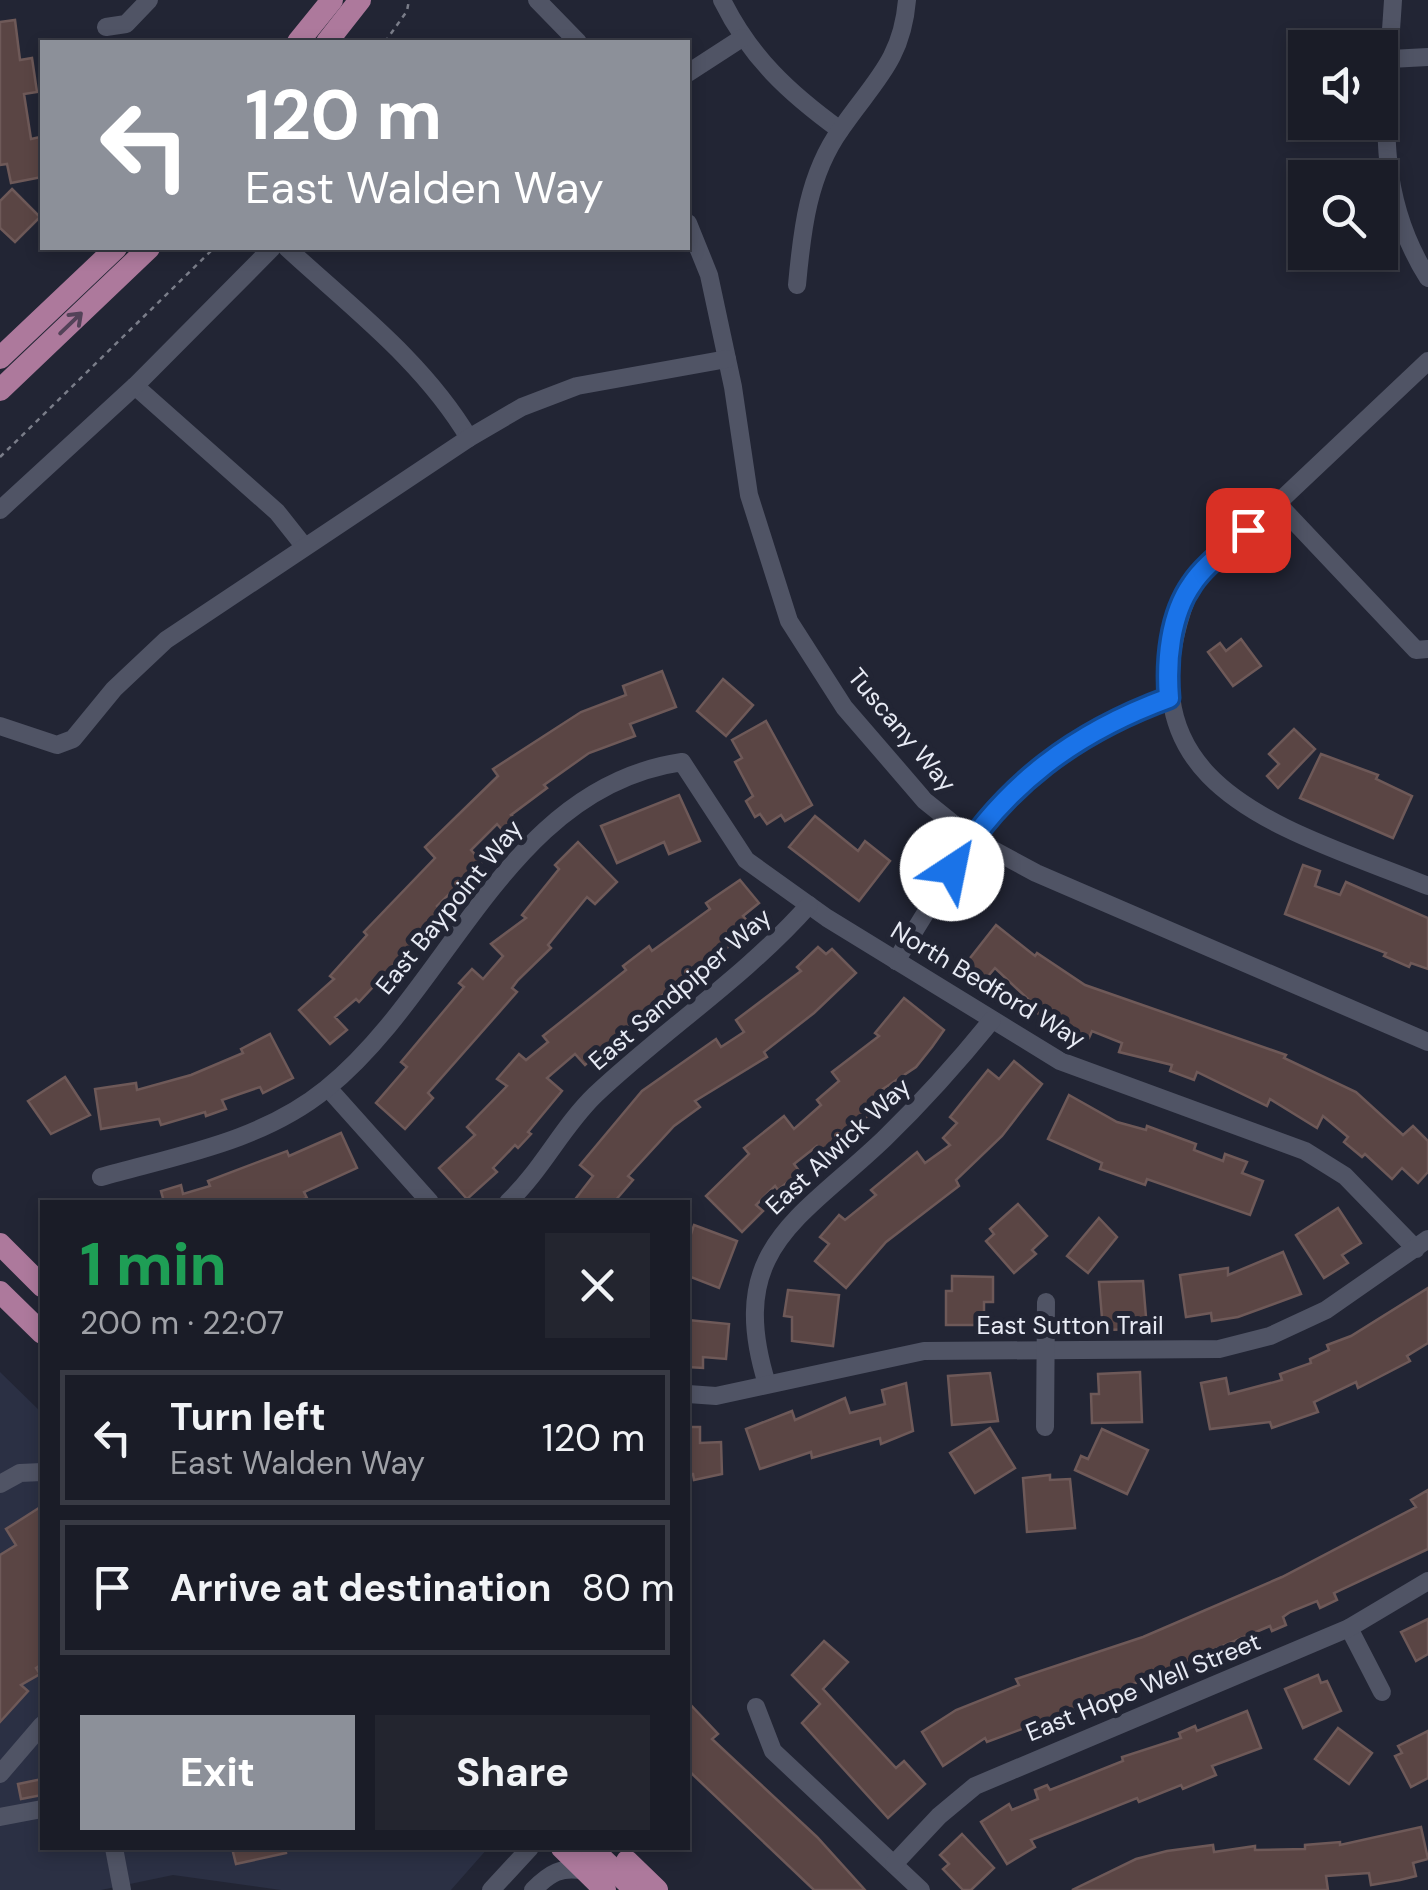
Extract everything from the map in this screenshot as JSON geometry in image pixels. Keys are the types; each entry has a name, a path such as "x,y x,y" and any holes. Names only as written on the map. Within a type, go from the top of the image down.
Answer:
{"main road":[{"path":"300,40 332,0"},
{"path":"329,40 360,0"},
{"path":"0,358 114,250"},
{"path":"0,390 147,250"},
{"path":"0,1244 40,1284"},
{"path":"0,1292 40,1331"},
{"path":"564,1850 605,1890"},
{"path":"593,1850 635,1890"},
{"path":"616,1850 657,1890"}],"street":[{"path":"106,26 126,24 149,0"},
{"path":"537,0 576,40"},
{"path":"722,0 742,38 772,77 840,130"},
{"path":"796,284 803,214 840,130 882,78 904,32 907,0"},
{"path":"1391,30 1393,0"},
{"path":"690,71 742,38"},
{"path":"1398,59 1428,57"},
{"path":"1387,140 1386,168 1400,224 1428,278"},
{"name":"Tuscany Way","path":"690,228 709,275 749,495 789,621 844,707 925,801 971,838 1134,919 1428,1042"},
{"path":"0,510 136,386 270,250"},
{"path":"289,250 412,360 446,400 468,438"},
{"path":"0,726 57,746 73,739 114,689 166,640 468,438 522,408 576,386 727,359"},
{"path":"1428,360 1192,584 1174,628 1167,670 1169,698 1198,762 1228,796 1273,824 1428,886"},
{"path":"136,386 277,512 304,546"},
{"path":"1276,502 1416,650 1428,649"},
{"path":"896,961 971,838 1010,792 1048,758 1087,732 1169,698"},
{"name":"North Bedford Way","path":"682,762 746,860 809,905 1060,1061 1306,1151 1345,1176 1422,1244"},
{"name":"East Baypoint Way","path":"101,1177 249,1135 328,1088 370,1044 550,822 601,789 648,767 682,762"},
{"name":"East Sandpiper Way","path":"510,1200 536,1176 588,1102 649,1044 774,946 809,905"},
{"name":"East Alwick Way","path":"767,1384 755,1346 756,1291 775,1240 807,1204 880,1142 938,1085 992,1020"},
{"path":"328,1088 428,1200"},
{"name":"East Sutton Trail","path":"690,1394 716,1396 924,1351 1219,1349 1270,1336 1326,1310 1422,1244"},
{"path":"1045,1426 1046,1302"},
{"path":"0,1484 20,1473 40,1472"},
{"name":"East Hope Well Street","path":"894,1864 939,1816 975,1786 1349,1628 1428,1581"},
{"path":"1349,1628 1382,1692"},
{"path":"756,1708 773,1751 921,1890"},
{"path":"0,1774 40,1727"},
{"path":"0,1817 40,1809"},
{"path":"114,1850 121,1888"},
{"path":"491,1890 528,1850"},
{"path":"532,1890 549,1874 567,1867 585,1871"}],"path":[{"path":"387,40 407,12 409,0"},
{"path":"0,457 212,250"}],"shaded area":[{"path":"0,1372 40,1411 40,1850 486,1850 451,1890 281,1890 173,1875 101,1890 0,1890"}],"building":[{"path":"15,20 20,60 32,58 37,92 24,94 31,139 40,137 40,177 11,183 7,164 0,165 0,22"},
{"path":"12,189 40,217 15,242 0,228 0,201"},
{"path":"1241,639 1261,666 1233,686 1208,652 1220,643 1226,651"},
{"path":"662,671 676,707 630,724 635,736 589,753 544,785 547,788 511,815 516,820 504,832 497,824 471,850 482,862 437,906 443,912 359,1002 356,999 335,1017 347,1030 330,1044 299,1010 334,979 330,976 367,935 364,932 435,858 425,847 498,776 493,769 581,712 626,695 623,686"},
{"path":"723,679 753,705 726,736 697,711"},
{"path":"766,721 812,805 785,821 781,815 767,824 760,814 755,817 746,801 753,796 735,762 742,758 732,740"},
{"path":"1294,729 1315,749 1278,788 1267,776 1279,764 1269,754"},
{"path":"1321,754 1378,775 1376,779 1412,796 1393,838 1300,798"},
{"path":"679,795 700,841 669,854 664,842 617,863 601,826"},
{"path":"815,816 858,851 865,841 890,861 859,901 789,847"},
{"path":"578,842 617,882 595,904 587,897 548,945 551,948 512,988 517,992 428,1093 433,1098 405,1129 376,1103 407,1067 401,1062 464,987 459,983 472,969 483,979 503,956 491,944 526,918 522,915 559,869 555,865"},
{"path":"1303,865 1320,871 1315,886 1340,895 1346,882 1428,918 1428,969 1411,963 1409,967 1384,956 1386,953 1285,914"},
{"path":"740,880 759,903 743,916 754,929 676,983 585,1065 575,1054 547,1078 562,1091 528,1132 531,1134 518,1148 515,1145 493,1168 497,1172 467,1199 439,1168 475,1135 467,1127 507,1086 497,1079 519,1054 526,1060 548,1042 543,1036 626,970 623,966 649,946 652,951 710,909 706,903"},
{"path":"996,925 1035,956 1037,953 1085,985 1286,1055 1284,1058 1356,1092 1403,1135 1413,1126 1428,1141 1428,1172 1418,1183 1402,1168 1392,1179 1365,1154 1362,1157 1344,1142 1348,1137 1323,1116 1317,1128 1270,1099 1267,1106 1197,1072 1194,1080 1170,1071 1172,1065 1119,1052 1122,1043 1092,1031 1089,1038 1055,1025 1027,1006 1030,1001 995,968 983,982 963,967"},
{"path":"818,947 826,954 832,949 856,973 764,1052 767,1057 695,1101 700,1107 674,1126 628,1176 633,1180 616,1200 575,1200 593,1176 580,1165 642,1091 716,1039 721,1047 744,1032 736,1020 801,971 797,967"},
{"path":"904,998 944,1030 916,1067 883,1089 890,1097 823,1153 817,1146 794,1164 800,1172 778,1190 775,1186 756,1205 763,1211 742,1232 706,1196 749,1154 744,1148 784,1116 794,1129 821,1105 817,1100 839,1081 832,1072 879,1036 875,1033"},
{"path":"270,1034 293,1078 263,1093 260,1087 222,1100 226,1109 206,1116 205,1112 161,1125 159,1119 101,1129 95,1089 136,1083 137,1090 191,1075 243,1053 241,1049"},
{"path":"1014,1061 1042,1084 1002,1136 956,1180 959,1186 886,1242 846,1288 815,1261 829,1244 820,1237 839,1215 845,1220 876,1195 871,1190 917,1152 925,1163 950,1145 943,1138 957,1123 950,1117 988,1070 999,1079"},
{"path":"65,1077 90,1115 51,1134 28,1101"},
{"path":"1069,1095 1117,1122 1146,1130 1147,1126 1196,1144 1194,1150 1223,1161 1225,1154 1247,1162 1242,1173 1263,1181 1250,1215 1147,1179 1145,1185 1100,1169 1102,1163 1048,1139"},
{"path":"341,1133 357,1168 304,1192 307,1198 301,1200 163,1200 161,1191 181,1185 183,1194 287,1151 289,1156"},
{"path":"1018,1204 1047,1236 1032,1250 1036,1254 1014,1273 986,1241 994,1234 990,1229"},
{"path":"1338,1208 1361,1243 1342,1255 1348,1263 1324,1278 1296,1235"},
{"path":"1099,1218 1117,1237 1088,1273 1067,1256"},
{"path":"694,1225 737,1241 719,1288 690,1277 690,1237"},
{"path":"1283,1252 1301,1294 1238,1317 1212,1321 1211,1313 1186,1317 1180,1275 1228,1268 1228,1275"},
{"path":"952,1276 993,1277 993,1302 984,1302 984,1325 946,1325 946,1291 952,1291"},
{"path":"1143,1281 1147,1329 1103,1330 1099,1282"},
{"path":"1428,1288 1428,1343 1407,1356 1410,1361 1358,1388 1356,1382 1314,1402 1318,1412 1272,1428 1270,1422 1210,1429 1201,1383 1226,1378 1229,1394 1282,1380 1280,1374 1311,1363 1310,1359 1329,1350 1327,1345 1351,1336"},
{"path":"788,1290 839,1295 833,1346 792,1341 792,1317 784,1316"},
{"path":"690,1320 729,1324 726,1359 703,1357 703,1368 690,1367"},
{"path":"1140,1372 1142,1422 1092,1423 1091,1394 1099,1394 1098,1374"},
{"path":"990,1373 998,1421 952,1425 948,1376"},
{"path":"906,1383 913,1431 881,1444 880,1438 812,1458 811,1452 760,1469 746,1429 792,1411 795,1420 845,1398 850,1413 885,1404 882,1390"},
{"path":"690,1427 700,1427 700,1443 721,1442 722,1474 694,1480"},
{"path":"990,1428 1015,1468 975,1493 950,1453"},
{"path":"1102,1429 1148,1450 1127,1494 1075,1470 1081,1456 1088,1459"},
{"path":"1050,1475 1050,1480 1070,1479 1075,1528 1027,1532 1023,1478"},
{"path":"1428,1490 1428,1549 1334,1593 1337,1600 1320,1608 1317,1601 1290,1612 1283,1617 1286,1625 1272,1631 1270,1626 1065,1713 987,1742 985,1738 943,1766 922,1732 956,1710 1019,1685 1016,1679 1143,1637 1282,1577 1416,1507 1411,1500"},
{"path":"40,1507 40,1665 36,1668 40,1674 21,1685 28,1691 0,1722 0,1555 16,1545 6,1529"},
{"path":"1428,1619 1428,1654 1416,1661 1401,1632"},
{"path":"824,1641 848,1662 823,1689 896,1768 904,1761 925,1784 888,1818 802,1723 820,1704 792,1675"},
{"path":"1318,1675 1321,1683 1327,1681 1341,1711 1303,1728 1285,1689"},
{"path":"690,1704 718,1734 712,1739 817,1837 865,1890 814,1890 690,1772"},
{"path":"1247,1711 1261,1748 1212,1766 1216,1775 1183,1789 1181,1785 1139,1802 1137,1798 1031,1840 1035,1847 1007,1864 981,1822 1009,1804 1012,1810 1038,1799 1035,1790 1047,1785 1050,1790 1123,1761 1122,1757 1181,1738 1179,1733 1195,1726 1197,1731"},
{"path":"1338,1728 1372,1753 1349,1784 1315,1759"},
{"path":"1428,1731 1428,1778 1411,1787 1395,1756 1402,1753 1398,1746"},
{"path":"40,1779 40,1795 21,1799 18,1784"},
{"path":"1421,1827 1428,1859 1413,1863 1416,1876 1400,1880 1371,1885 1369,1873 1326,1876 1328,1890 1072,1890 1136,1859 1167,1851 1213,1845 1214,1852 1255,1846 1255,1850 1305,1849 1305,1845 1340,1845"},
{"path":"962,1834 994,1868 971,1890 963,1890 943,1869 949,1864 940,1855"},
{"path":"232,1850 285,1850 286,1853 236,1864"}],"route":[{"path":"952,869 971,838 1010,792 1048,758 1087,732 1169,698 1167,670 1174,628 1192,584 1248,530"}]}
